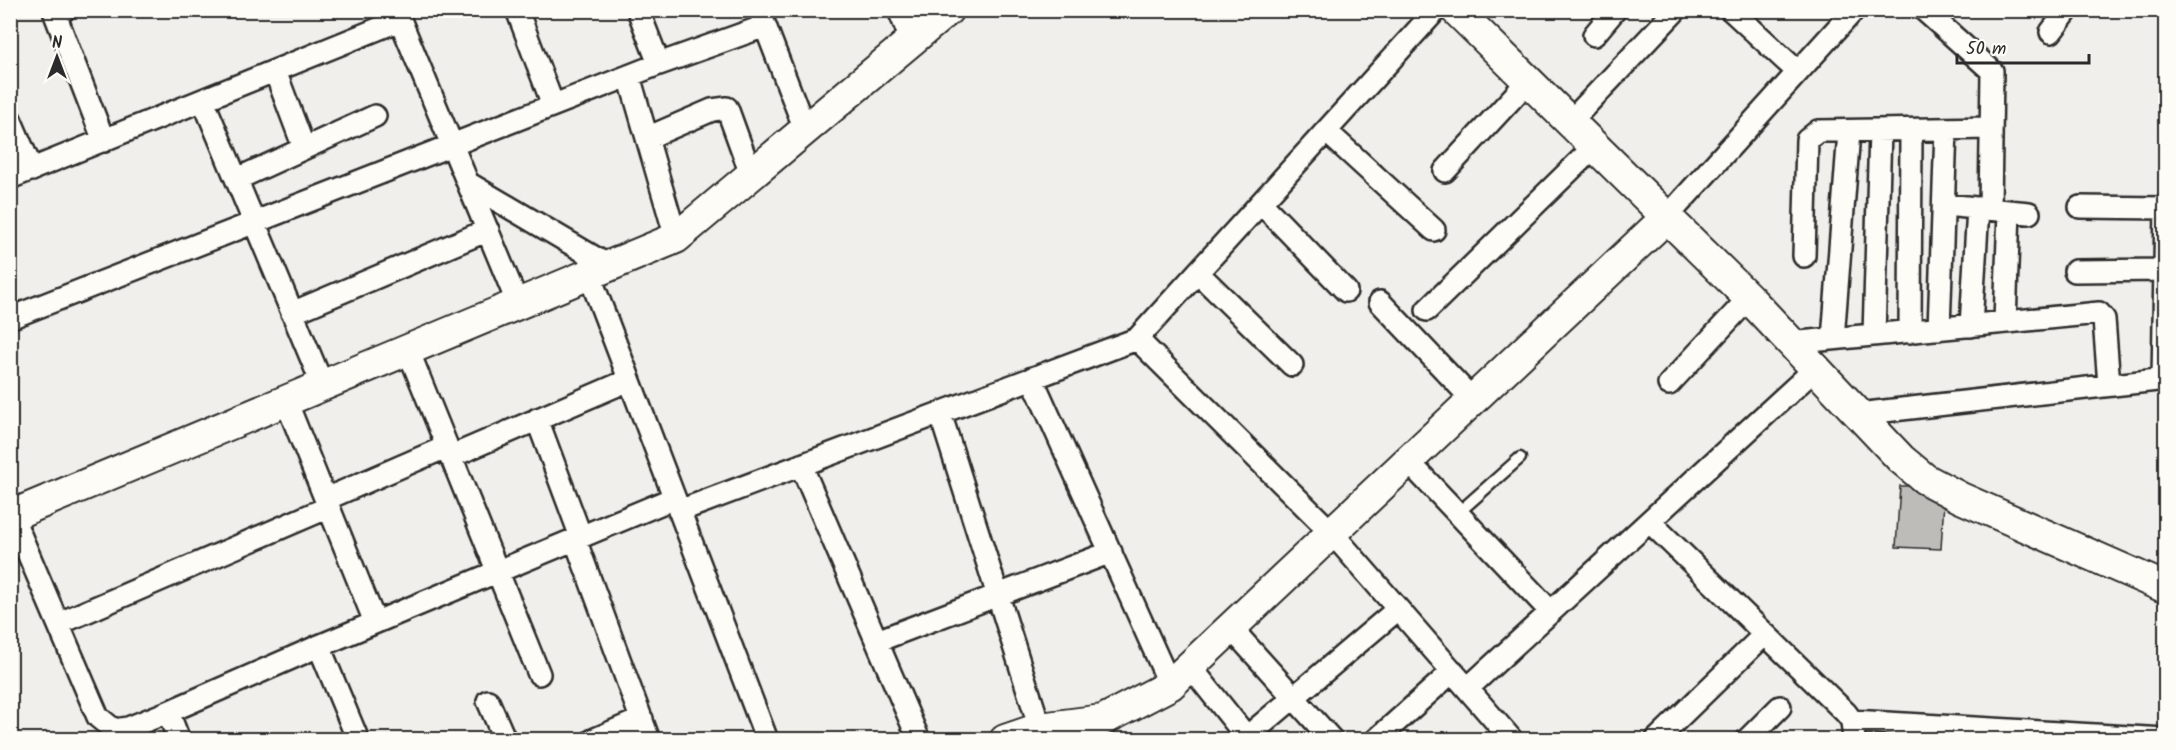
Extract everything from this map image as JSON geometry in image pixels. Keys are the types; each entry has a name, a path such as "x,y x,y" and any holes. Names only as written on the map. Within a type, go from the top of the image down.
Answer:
{"street":[{"path":"64,10 55,14 104,141"},
{"path":"517,10 553,105"},
{"path":"638,10 659,64"},
{"path":"900,10 912,42"},
{"path":"948,10 806,132 676,238 11,514 60,623 105,735 168,712 375,622 578,538 801,465 1137,339 1326,131 1454,12 1528,81 1749,298 1857,414 1901,459 1925,479 1961,498 2166,588"},
{"path":"1594,35 1614,10"},
{"path":"1570,122 1676,10"},
{"path":"1005,740 1040,728 1108,730 1180,676 1667,217 1854,10"},
{"path":"1924,10 1992,71 1991,128 2002,210 2005,322"},
{"path":"2050,32 2068,10"},
{"path":"1737,12 1798,72"},
{"path":"10,178 275,71 398,15 518,304"},
{"path":"10,318 659,64 762,18 806,132"},
{"path":"275,71 304,148"},
{"path":"628,76 676,238"},
{"path":"1445,171 1528,81"},
{"path":"203,100 323,386"},
{"path":"647,138 712,110 727,108 752,177"},
{"path":"237,179 375,116"},
{"path":"10,119 32,170"},
{"path":"1804,256 1807,140 1818,131 1991,128"},
{"path":"1939,329 1946,129"},
{"path":"1910,332 1911,130"},
{"path":"1326,131 1434,230"},
{"path":"1874,335 1880,131"},
{"path":"1833,339 1849,132"},
{"path":"1427,310 1595,146"},
{"path":"468,183 599,270 629,380 767,740"},
{"path":"1261,203 1346,291"},
{"path":"1945,205 2002,210"},
{"path":"1857,414 2164,379 2166,208 2080,207"},
{"path":"1971,326 2002,210"},
{"path":"292,313 488,230"},
{"path":"2075,271 2165,270"},
{"path":"1198,273 1292,365"},
{"path":"1669,384 1749,298"},
{"path":"1380,302 1473,400"},
{"path":"1790,343 2102,314 2109,385"},
{"path":"1137,339 1332,533 1512,740"},
{"path":"408,350 538,674"},
{"path":"1468,688 1815,369"},
{"path":"1032,378 1110,552 1180,676 1248,738 1398,609"},
{"path":"60,623 327,503 629,380"},
{"path":"286,401 375,622"},
{"path":"940,413 1040,728"},
{"path":"537,419 649,740"},
{"path":"1408,461 1551,612"},
{"path":"801,465 919,740"},
{"path":"1650,522 1765,634 1853,730 2166,739"},
{"path":"877,641 1110,552"},
{"path":"1232,628 1332,740"},
{"path":"1663,737 1765,634"},
{"path":"319,646 358,740"},
{"path":"1377,740 1453,671"},
{"path":"488,701 505,740"},
{"path":"1747,740 1780,707"},
{"path":"168,712 179,740"},
{"path":"593,740 642,719"}],"lane":[{"path":"1458,513 1520,458"}],"building":[{"path":"1900,486 1919,486 1944,501 1941,549 1896,547"}]}
